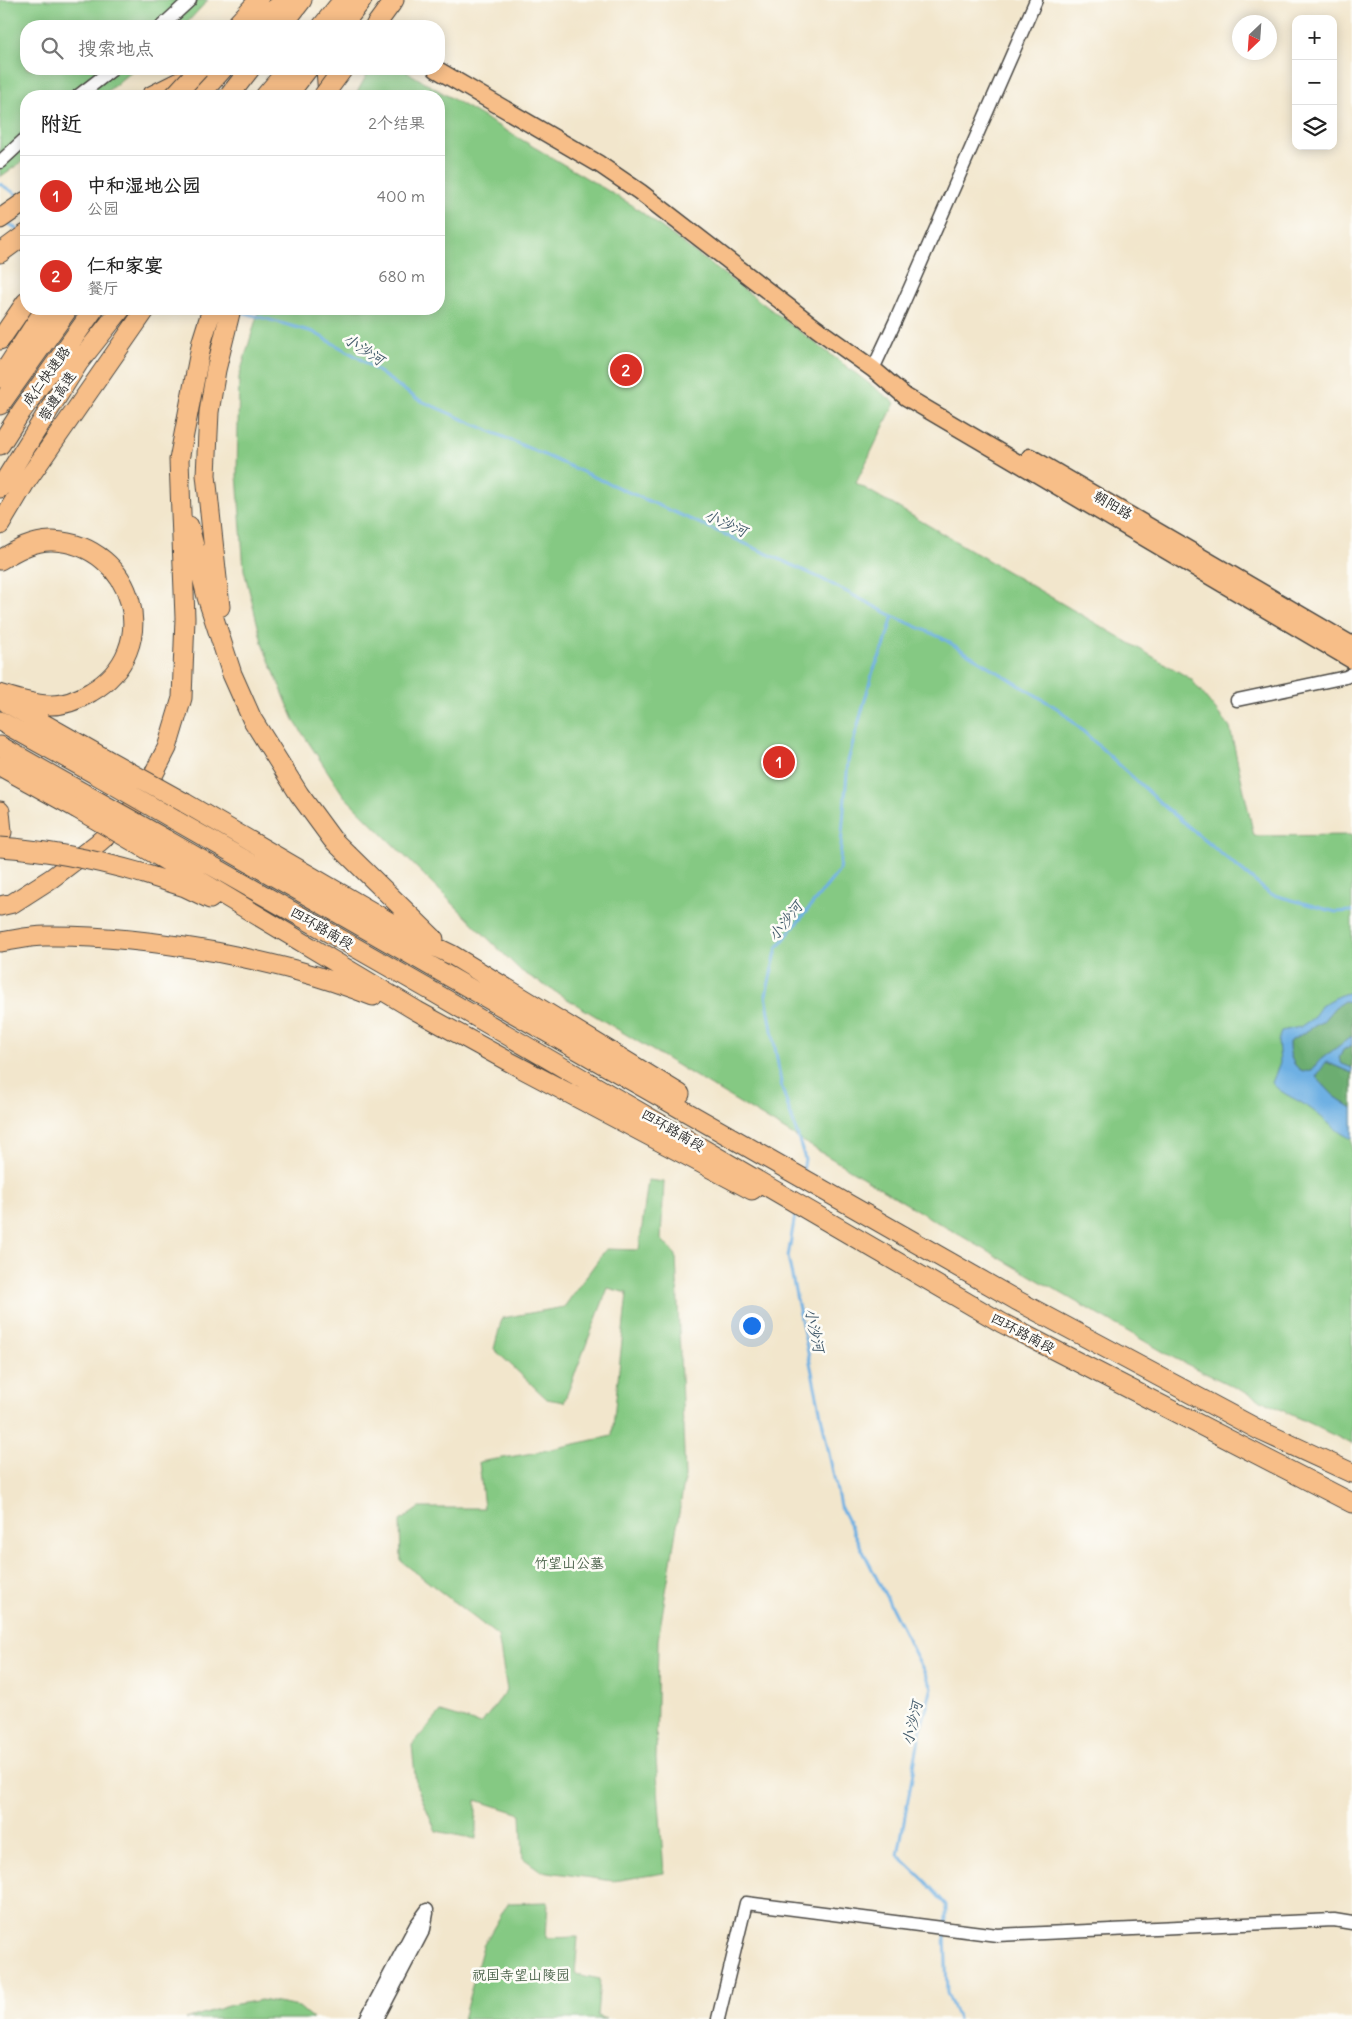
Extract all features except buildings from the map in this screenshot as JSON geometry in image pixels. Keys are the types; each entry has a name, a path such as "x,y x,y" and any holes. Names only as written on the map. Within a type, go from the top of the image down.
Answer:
{"highway":[{"path":"240,20 258,0"},
{"path":"262,20 285,0"},
{"path":"267,20 285,0"},
{"path":"287,20 302,0"},
{"path":"347,20 362,0"},
{"path":"379,20 394,0"},
{"path":"327,20 340,4"},
{"path":"335,20 340,4"},
{"path":"180,90 193,75"},
{"path":"163,90 194,75"},
{"path":"189,90 201,75"},
{"path":"204,90 218,75"},
{"path":"234,90 245,75"},
{"path":"270,90 283,75"},
{"path":"292,90 303,75"},
{"path":"303,90 314,75"},
{"path":"326,75 328,90"},
{"path":"327,90 339,75"},
{"path":"0,219 20,205"},
{"path":"0,252 20,238"},
{"path":"0,340 20,311"},
{"path":"0,378 41,315"},
{"name":"成仁快速路","path":"0,406 64,315"},
{"name":"成仁快速路","path":"0,445 90,315"},
{"name":"蓉遵高速","path":"0,488 79,362 116,315"},
{"path":"0,525 25,484 142,315"},
{"path":"0,906 13,903 52,878 98,844 122,822 143,795 167,748 182,698 186,618 178,460 192,386 210,315"},
{"path":"229,316 216,370 209,412 206,475 219,602 252,719"},
{"path":"180,487 207,597 232,674 252,719 298,794 332,839 419,942 452,955 766,1153"},
{"path":"0,560 22,547 52,540 80,546 106,561 124,586 132,606 133,632 126,655 116,672 104,684 75,702 50,705 22,701 0,694"},
{"path":"0,699 99,766"},
{"name":"四环路南段","path":"0,722 99,766 419,942 440,970 766,1153 1016,1300 1261,1431 1352,1473"},
{"name":"四环路南段","path":"0,746 80,800 160,846 404,975 840,1233 1002,1323 1352,1503"},
{"path":"0,766 80,800"},
{"path":"0,811 2,832 0,837"},
{"path":"160,846 307,946 391,999"},
{"path":"0,847 30,849 104,862 185,887 307,946"},
{"path":"0,942 43,936 91,936 165,943 278,964 391,999 417,1011 506,1060 765,1190"}],"main road":[{"path":"445,74 558,139 616,175 817,329 873,369 906,397 1352,660"},
{"path":"336,90 346,75"},
{"name":"朝阳路","path":"873,369 910,387 1352,645"}],"street":[{"path":"168,20 190,0"},
{"path":"873,369 896,322 1036,0"},
{"path":"86,90 105,75"},
{"path":"0,162 20,144"},
{"path":"1237,700 1346,677 1352,674"},
{"path":"718,2019 746,1903 998,1935 1334,1920 1352,1923"},
{"path":"366,2019 416,1925 427,1910 424,1929 377,2019"}],"green space":[{"path":"0,0 208,0 190,20 20,20 20,75 127,75 109,90 20,90 20,163 0,177"},
{"path":"367,75 412,75 438,90 358,90"},
{"path":"445,94 632,205 895,403 856,483 1191,679 1230,728 1254,836 1352,835 1352,1444 1174,1358 930,1218 521,971 344,796 295,722 263,646 244,570 237,475 239,377 257,315 445,315"},
{"path":"1344,1001 1352,1002 1352,1036 1320,1060 1312,1071 1301,1070 1291,1058 1289,1042 1323,1021 1335,1007"},
{"path":"1352,1045 1352,1068 1342,1064 1339,1058 1343,1050"},
{"path":"1325,1062 1352,1073 1352,1108 1334,1096 1316,1077"},
{"name":"竹望山公墓","path":"648,1180 664,1182 661,1239 676,1255 685,1477 658,1640 656,1759 664,1873 613,1881 541,1871 523,1858 521,1814 476,1800 476,1839 436,1831 416,1785 412,1745 441,1712 481,1724 507,1690 498,1636 401,1561 400,1521 419,1508 484,1508 479,1462 533,1453 612,1436 627,1293 608,1288 564,1402 547,1399 494,1349 502,1318 564,1307 606,1249 639,1250"},
{"name":"祝国寺望山陵园","path":"548,1902 546,1938 578,1937 575,1974 600,1979 597,2016 607,2019 463,2019 483,1946 508,1903"},
{"path":"261,2000 299,2007 313,2019 186,2019 231,2005"}],"water":[{"path":"1352,982 1352,1002 1344,1001 1335,1007 1323,1021 1289,1042 1291,1058 1297,1067 1301,1070 1311,1071 1320,1060 1352,1036 1352,1045 1343,1050 1339,1058 1342,1064 1352,1068 1352,1073 1326,1062 1316,1077 1334,1096 1352,1108 1352,1139 1306,1106 1280,1091 1272,1083 1280,1062 1278,1042 1281,1031 1300,1027 1313,1018 1321,1006 1338,996 1350,992 1349,986"}],"waterway":[{"name":"小沙河","path":"0,184 20,196"},
{"name":"小沙河","path":"5,222 19,230"},
{"name":"小沙河","path":"252,315 313,332 359,358 417,399 735,539 820,578 893,616 884,647 873,671 848,761 839,871 777,948 766,995 782,1088 805,1159 803,1171"},
{"path":"893,616 942,638 1060,710 1165,807 1270,894 1336,912 1352,911"},
{"name":"小沙河","path":"796,1209 788,1257 840,1506 932,1687 921,1728 898,1855 926,1882 946,1905 946,1924"},
{"name":"小沙河","path":"945,1933 947,1993 958,2019"}],"place":[{"name":"仁和家宴","path":"626,370"},
{"name":"中和湿地公园","path":"779,762"}]}
